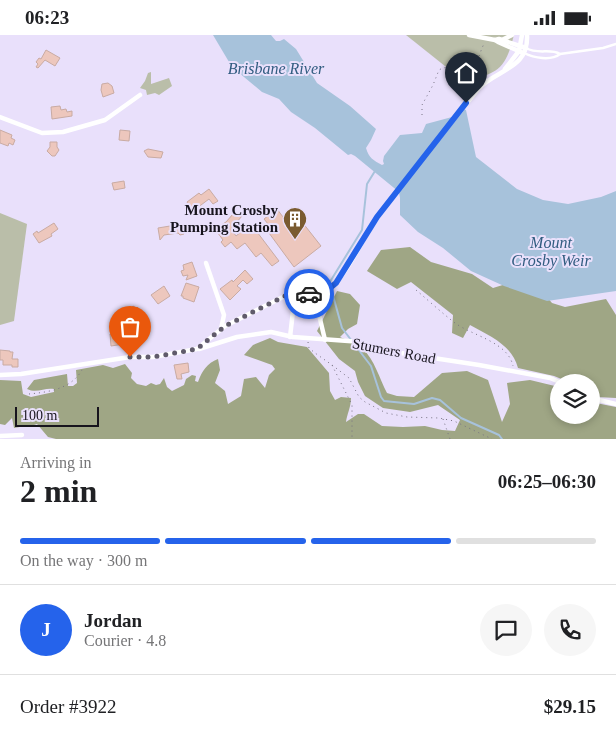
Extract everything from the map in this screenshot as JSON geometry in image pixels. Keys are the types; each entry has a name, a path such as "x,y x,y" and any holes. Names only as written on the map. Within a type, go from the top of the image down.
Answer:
{"street":[{"path":"469,35 502,40 523,50"},
{"path":"502,40 512,35"},
{"path":"522,35 523,50"},
{"path":"523,50 527,35"},
{"path":"496,40 523,50"},
{"name":"Stumers Road","path":"197,349 225,326 287,295 314,294 327,291 333,286 377,217 478,89 505,69 523,50"},
{"path":"0,117 42,133 63,132 105,121 140,95"},
{"path":"206,263 224,315 220,330"},
{"path":"290,337 295,294"},
{"path":"314,294 325,340"},
{"name":"Stumers Road","path":"0,375 21,374 130,357 153,357 197,349 237,337 271,333 308,339 362,342 381,350 400,354 479,365 550,378"},
{"path":"600,400 616,404"},
{"path":"0,436 22,435"}],"lane":[{"path":"523,50 538,52 557,51 560,53 603,48 616,44"},
{"path":"523,50 536,58 557,56 560,53"}],"path":[{"path":"422,115 422,105 439,70 449,66 471,66 476,62 485,38"},
{"path":"416,290 457,324 502,349 513,365 512,372"},
{"path":"308,339 309,348 349,378 359,397 375,408 386,413 407,417 454,421 492,439"},
{"path":"30,394 55,391 67,385 77,379 86,363"},
{"path":"332,365 352,405 352,439"},
{"path":"443,419 450,439"}],"green space":[{"path":"406,35 514,35 504,63 499,68 486,75 465,82"},
{"path":"151,72 151,84 169,78 172,86 159,95 155,93 147,95 146,90 140,88 148,73"},
{"path":"0,213 27,224 14,321 0,325"},
{"path":"410,247 431,262 472,274 493,288 512,282 541,290 552,303 565,307 606,299 616,315 616,398 600,397 600,374 550,375 518,368 511,353 505,347 492,337 470,325 463,338 452,333 453,315 411,282 397,289 367,271 381,250"},
{"path":"337,291 350,294 360,305 357,324 340,337 362,348 374,364 387,393 397,396 414,397 442,373 467,371 488,380 502,422 510,404 507,383 530,380 550,385 550,424 600,424 600,404 616,407 616,439 56,439 48,437 37,424 14,428 12,418 5,425 0,424 0,380 21,381 23,394 31,397 54,392 54,389 34,391 27,389 34,380 67,374 68,386 73,386 77,383 76,370 103,365 113,368 125,364 132,373 131,378 137,384 146,386 151,383 160,384 164,378 167,387 172,391 184,385 186,379 192,375 196,376 195,381 198,382 205,368 218,359 220,370 215,383 225,391 228,404 241,396 244,379 256,377 265,388 269,375 275,369 272,365 244,355 253,345 270,338 278,342 307,347 329,373 330,391 335,400 341,397 351,398 346,422 358,414 364,414 382,426 425,426 455,431 460,420 438,405 410,412 383,408 365,396 355,371 339,359 317,331"}],"water":[{"name":"Mount Crosby Weir","path":"213,35 271,35 276,41 284,39 296,49 317,83 350,106 376,129 366,148 368,154 382,165 384,164 384,156 400,135 422,133 426,124 452,117 463,109 466,110 476,157 517,189 543,200 568,204 601,197 616,191 616,291 547,301 504,286 471,271 443,248 418,232 400,215 399,192 355,156 348,155 315,128 291,112 279,99 262,92 232,67"}],"building":[{"path":"46,50 60,58 55,66 45,60 38,68 36,67 38,64 36,62 39,58 41,59"},
{"path":"108,83 112,86 114,93 103,97 102,84"},
{"path":"60,106 61,110 72,111 72,116 52,119 51,107"},
{"path":"0,130 12,135 11,138 15,140 13,145 9,143 8,146 0,143"},
{"path":"120,130 130,131 129,141 119,140"},
{"path":"50,142 57,142 59,150 55,156 52,156 47,151 50,147"},
{"path":"148,149 163,152 161,158 148,157 144,151"},
{"path":"124,181 125,188 114,190 112,183"},
{"path":"209,189 218,201 213,204 209,199 193,211 187,202 199,193 201,195"},
{"name":"Mount Crosby Pumping Station","path":"277,209 286,221 295,213 321,246 294,267 269,233 273,230 264,219"},
{"path":"238,213 242,216 231,229 236,236 251,224 279,261 272,266 261,253 256,257 245,243 237,249 231,242 225,247 221,242 223,240 215,229 226,222 233,214 236,216"},
{"path":"54,223 58,229 51,234 52,236 39,243 33,234"},
{"path":"182,224 184,234 164,235 160,240 158,228"},
{"path":"192,262 197,276 186,280 188,275 183,276 181,271 184,270 183,265"},
{"path":"245,270 253,279 247,284 243,280 237,286 241,289 230,300 220,289 232,280 233,282"},
{"path":"186,283 199,287 194,302 181,296"},
{"path":"164,286 170,296 158,304 151,295"},
{"path":"133,306 137,307 144,314 135,323 127,314"},
{"path":"122,331 124,344 111,346 110,334"},
{"path":"0,350 13,352 12,359 18,359 18,367 3,365 3,360 0,360"},
{"path":"188,363 189,372 181,374 182,379 177,379 174,365"}],"waterway":[{"path":"375,171 367,184 362,230 328,285 332,292 342,328 371,366 384,401 414,404 432,398 440,400 461,418 499,435 502,439"}],"way so far":[{"path":"130,357 153,357 197,349 225,326 287,295 294,293 309,294"}],"place":[{"name":"Mount Crosby Pumping Station","path":"295,240"}],"route":[{"path":"309,294 325,292 336,283 377,217 466,103"}],"water label":[{"name":"Brisbane River","path":"276,68"}]}
